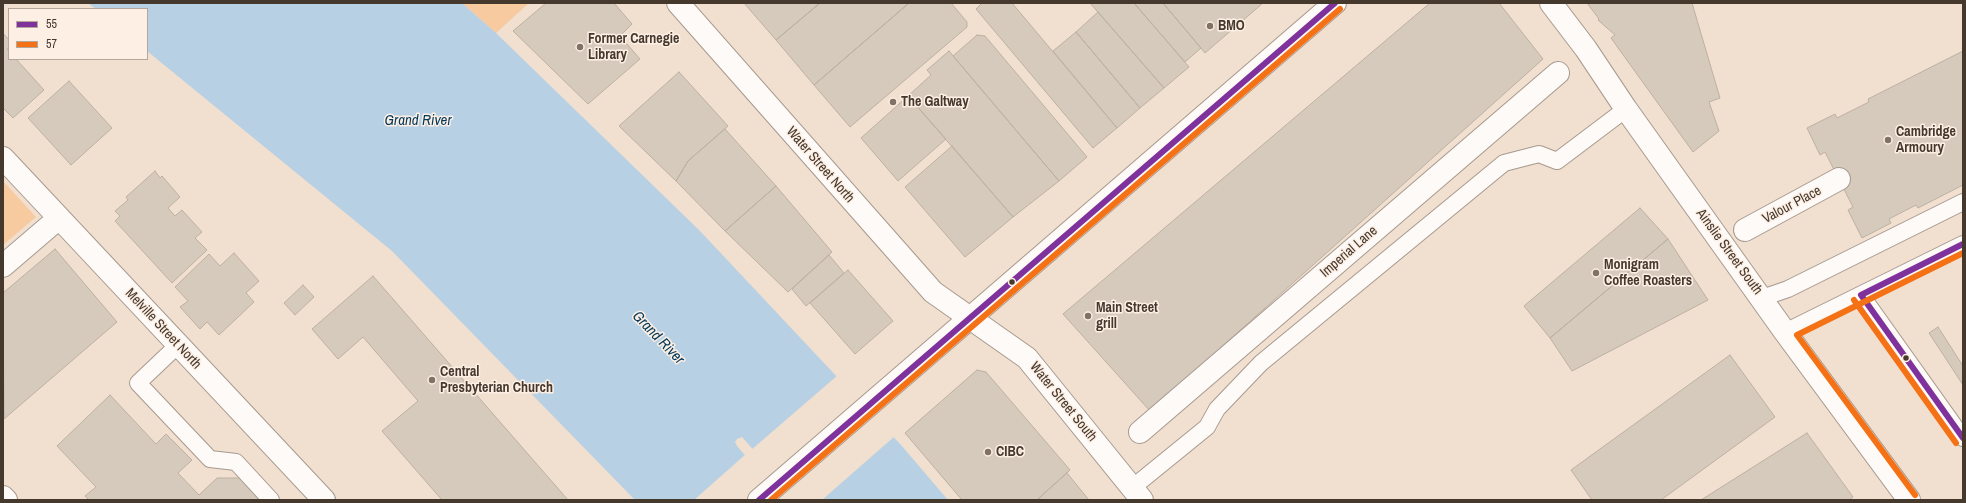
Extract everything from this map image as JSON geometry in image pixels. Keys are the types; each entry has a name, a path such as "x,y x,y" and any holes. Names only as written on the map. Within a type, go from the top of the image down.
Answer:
{"main road":[{"name":"Water Street North","path":"678,3 934,292 970,318"},
{"path":"760,500 1335,3"},
{"name":"Ainslie Street South","path":"1551,3 1586,49 1626,109 1785,332 1910,500"},
{"name":"Imperial Lane","path":"1140,432 1558,73"},
{"name":"Melville Street North","path":"3,158 324,500"},
{"name":"Valour Place","path":"1745,230 1839,180"},
{"path":"3,266 58,218"},
{"name":"Water Street South","path":"970,318 1027,358 1137,494"},
{"path":"3,497 6,500"}],"lane":[{"path":"1137,494 1207,427 1216,409 1261,363 1504,163 1539,154 1557,160 1626,109"},
{"path":"1762,298 1788,290 1963,202"},
{"path":"1785,332 1963,244"},
{"path":"1861,295 1963,438"},
{"path":"178,345 138,383 210,459 236,462 271,500"}],"shaded area":[{"path":"462,3 529,3 496,33"},
{"path":"3,181 36,217 3,245"}],"water":[{"name":"Grand River","path":"88,3 462,3 496,33 700,231 901,445 948,500 798,500 742,437 737,439 735,442 737,446 784,500 635,500 392,251 148,52 148,8 95,8"}],"pier":[{"path":"838,375 895,436 822,500 795,500 751,450"},
{"path":"746,454 786,500 694,500"}],"building":[{"name":"Former Carnegie Library","path":"546,3 614,3 632,24 620,36 640,59 588,104 513,31"},
{"path":"744,3 820,3 776,40"},
{"path":"820,3 909,3 814,85 776,40"},
{"path":"909,3 951,3 967,22 967,27 850,127 814,85"},
{"path":"982,3 1012,3 1117,128 1093,148 976,9"},
{"path":"1090,3 1134,3 1189,67 1164,88"},
{"path":"1134,3 1163,3 1201,48 1185,62"},
{"name":"BMO","path":"1163,3 1263,3 1205,53"},
{"path":"1430,3 1499,3 1543,59 1150,411 1063,314"},
{"path":"1587,3 1692,3 1720,98 1709,102 1719,131 1693,152 1611,38 1615,35 1598,20 1599,19"},
{"path":"1098,12 1164,88 1140,108 1076,32"},
{"path":"1076,32 1140,108 1117,128 1053,51"},
{"path":"3,33 8,39 8,60 17,60 44,90 13,118 3,108"},
{"path":"977,35 985,36 1087,157 1059,181 953,56"},
{"path":"949,51 1059,181 1013,217 908,96 931,75 927,70"},
{"name":"Cambridge Armoury","path":"1963,51 1963,185 1918,208 1916,205 1889,219 1891,223 1862,238 1848,210 1853,207 1825,152 1820,155 1807,128 1835,114 1837,118 1869,102 1868,99"},
{"path":"679,72 728,126 688,161 676,181 619,126"},
{"path":"69,81 112,128 71,165 28,118"},
{"path":"908,96 946,139 898,181 861,138"},
{"path":"725,129 776,186 725,231 676,181 688,161"},
{"path":"952,146 1013,217 965,257 905,187"},
{"path":"155,171 160,178 162,176 180,197 168,208 175,216 182,210 202,232 195,238 207,250 172,283 115,221 120,216 115,211 128,200 126,197"},
{"path":"776,186 832,252 788,292 725,231"},
{"name":"Monigram Coffee Roasters","path":"1640,208 1668,239 1550,338 1524,306"},
{"path":"1668,239 1708,300 1572,371 1550,338"},
{"path":"55,249 117,322 4,419 3,293"},
{"path":"234,253 259,281 246,293 254,302 219,335 207,322 200,329 180,307 188,301 175,287 209,254 220,266"},
{"path":"829,255 844,273 806,306 792,289"},
{"path":"848,270 893,321 855,354 810,303"},
{"name":"Central Presbyterian Church","path":"373,276 568,500 442,500 382,431 418,401 363,337 338,359 312,329"},
{"path":"303,285 314,297 295,315 284,303"},
{"path":"1938,327 1963,366 1963,385 1929,333"},
{"path":"1730,355 1775,417 1661,500 1592,500 1571,470"},
{"name":"CIBC","path":"977,370 986,372 1070,470 1037,500 962,500 905,433"},
{"path":"110,395 156,444 166,434 192,460 178,473 199,495 217,478 245,478 266,500 89,500 85,496 96,487 57,446"},
{"path":"1807,433 1853,497 1849,500 1701,500"},
{"path":"1067,473 1089,500 1040,500 1039,498"}],"transit line":[{"name":"55","path":"759,500 1335,3"},
{"name":"57","path":"771,500 1340,9"},
{"name":"55","path":"1861,295 1963,244"},
{"name":"57","path":"1915,495 1797,335 1963,253"},
{"name":"55","path":"1861,295 1963,438"},
{"name":"57","path":"1854,300 1956,443"}],"place":[{"name":"BMO","path":"1210,26"},
{"name":"Former Carnegie Library","path":"580,47"},
{"name":"The Galtway","path":"893,102"},
{"name":"Cambridge Armoury","path":"1888,140"},
{"name":"Monigram Coffee Roasters","path":"1596,273"},
{"name":"Main Street grill","path":"1088,316"},
{"name":"Central Presbyterian Church","path":"432,380"},
{"name":"CIBC","path":"988,452"}]}
